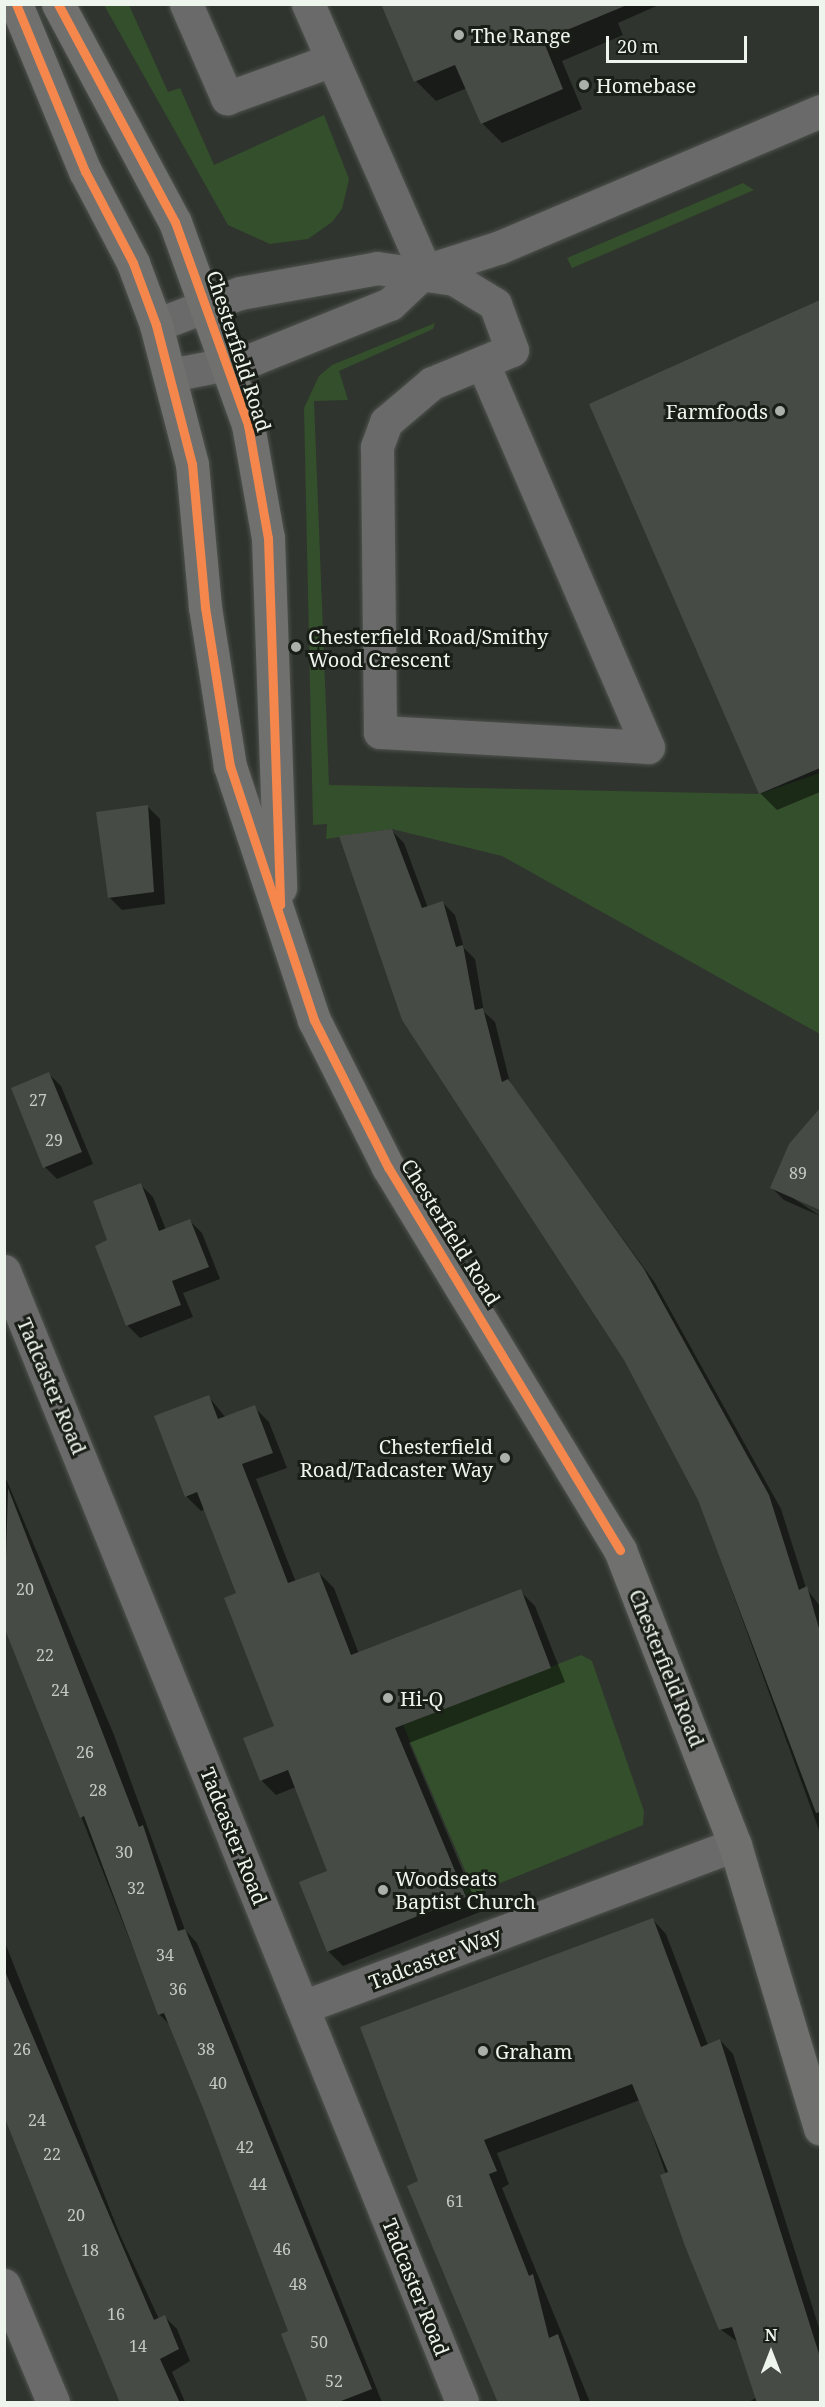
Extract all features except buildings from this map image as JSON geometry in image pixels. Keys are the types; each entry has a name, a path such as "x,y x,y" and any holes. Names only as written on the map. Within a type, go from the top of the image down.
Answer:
{"highway":[{"name":"Chesterfield Road","path":"16,4 85,171 133,263 156,326 192,464 205,607 230,766 314,1020 364,1124 620,1550 735,1845 820,2129"},
{"name":"Chesterfield Road","path":"57,4 175,222 230,365 248,425 268,538 280,920"}],"street":[{"path":"186,4 227,98 332,60"},
{"path":"308,4 425,271"},
{"path":"170,375 230,365 390,304 425,271 500,247 820,111"},
{"path":"156,326 240,293 377,268 425,271 465,282 495,304 512,350 483,364 432,383 403,405 386,422 377,447 380,732 648,747 483,364"},
{"name":"Tadcaster Road","path":"4,1271 462,2403"},
{"name":"Tadcaster Way","path":"303,2007 735,1845"},
{"path":"4,2285 53,2403"}],"green space":[{"path":"104,5 129,5 168,92 180,88 214,165 324,115 349,179 342,209 332,222 308,239 270,244 228,225"},
{"path":"743,183 754,190 572,268 567,258"},
{"path":"435,323 433,329 339,371 348,400 314,401 329,785 759,794 820,773 820,1034 502,856 392,829 326,839 327,824 313,825 304,408 319,376 332,365"},
{"path":"581,1655 592,1661 644,1811 643,1825 466,1897 461,1882 469,1880 403,1725"}],"cycle path":[{"path":"16,4 85,171 133,263 156,325 192,464 205,607 230,766 314,1020 388,1167 620,1550"},
{"path":"58,4 175,222 248,425 268,538 280,905"}],"place":[{"name":"The Range","path":"459,35"},
{"name":"Homebase","path":"584,85"},
{"name":"Farmfoods","path":"780,411"},
{"name":"Chesterfield Road/Smithy Wood Crescent","path":"296,647"},
{"name":"Chesterfield Road/Tadcaster Way","path":"505,1458"},
{"name":"Hi-Q","path":"388,1698"},
{"name":"Woodseats Baptist Church","path":"383,1890"},
{"name":"Graham","path":"483,2051"}]}
